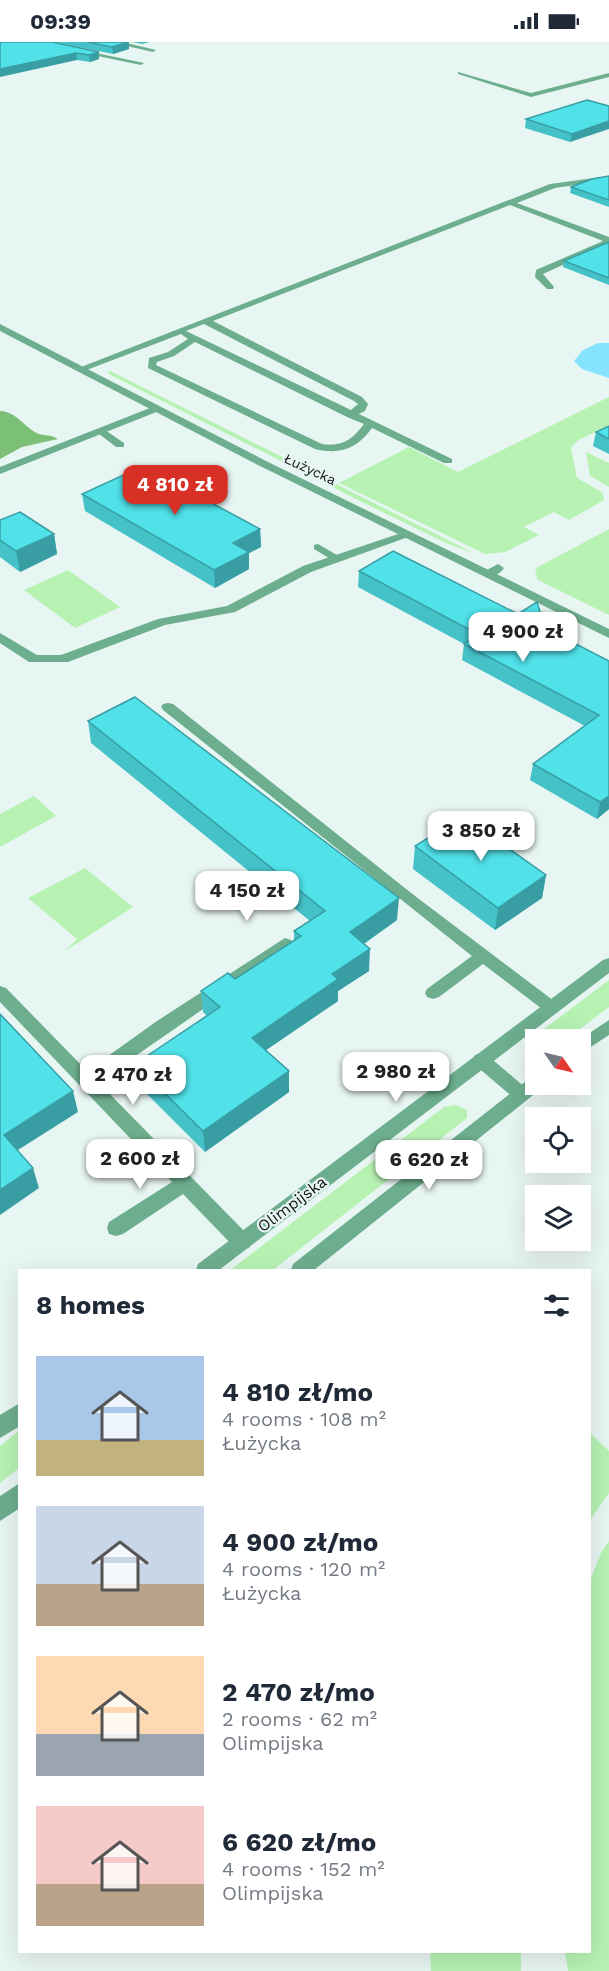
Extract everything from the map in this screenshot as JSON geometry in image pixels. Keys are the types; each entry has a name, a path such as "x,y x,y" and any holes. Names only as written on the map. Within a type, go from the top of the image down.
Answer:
{"street":[{"path":"33,42 141,63"},
{"path":"112,42 153,50"},
{"path":"460,73 531,95 609,75"},
{"path":"81,369 554,186 609,178"},
{"path":"511,203 609,240"},
{"path":"550,287 538,275 539,272 609,240"},
{"path":"205,321 358,399 363,404 361,409 351,414"},
{"name":"Łużycka","path":"0,327 155,409 407,534 494,571 609,634"},
{"path":"179,331 448,461"},
{"path":"194,339 171,354 152,360 151,366 319,447 336,450 358,441 370,423"},
{"path":"0,471 155,409"},
{"path":"102,431 120,445"},
{"path":"0,637 34,658 63,659 162,622 231,609 307,569 407,534"},
{"path":"318,548 336,558"},
{"path":"168,707 552,1008"},
{"path":"86,1081 285,944"},
{"path":"434,993 483,956"},
{"name":"Olimpijska","path":"206,1269 609,964"},
{"path":"0,992 183,1184 242,1242"},
{"path":"591,1040 609,1026"},
{"path":"481,1060 525,1086"},
{"path":"301,1269 525,1090"},
{"path":"116,1228 183,1184"},
{"path":"0,1428 18,1414"},
{"path":"0,1509 18,1496"}],"green space":[{"path":"108,370 474,553 448,544 360,501 109,374"},
{"path":"609,397 609,425 577,441 571,448 577,478 603,493 604,500 569,520 554,512 524,527 539,535 505,552 485,554 339,483 409,447 458,472"},
{"path":"0,411 12,414 39,434 58,439 22,447 0,459"},
{"path":"586,452 609,463 609,487 590,476"},
{"path":"609,529 609,615 538,580 535,570 538,567"},
{"path":"68,570 120,607 75,628 24,590"},
{"path":"34,796 56,816 0,847 0,814"},
{"path":"85,868 133,907 65,951 77,939 28,898"},
{"path":"609,980 609,1007 580,1029 544,1029"},
{"path":"456,1105 467,1110 467,1118 274,1269 231,1269 444,1107"},
{"path":"18,1432 18,1469 0,1483 0,1446"},
{"path":"591,1434 609,1451 609,1493 591,1519"},
{"path":"609,1541 609,1971 568,1971 565,1953 591,1953 591,1578 601,1553"},
{"path":"430,1953 521,1953 521,1971 431,1971"}],"water":[{"path":"598,343 609,343 609,378 582,369 574,361 583,350"}],"building":[{"path":"0,42 52,42 99,52 89,55 76,53 0,69"},
{"path":"87,42 128,42 112,47"},
{"path":"587,100 609,106 609,121 572,134 526,119"},
{"path":"609,176 609,200 571,187 592,179"},
{"path":"609,242 609,278 564,261"},
{"path":"609,426 609,439 596,432"},
{"path":"143,466 260,529 233,543 249,552 214,570 82,494"},
{"path":"20,512 54,534 16,551 0,540 0,520"},
{"path":"393,551 518,614 537,602 545,628 609,661 609,796 600,802 533,764 599,715 464,644 478,634 359,571"},
{"path":"135,697 399,898 350,932 370,949 332,974 338,979 252,1038 289,1071 203,1131 135,1064 220,1007 201,991 228,973 235,979 301,936 294,931 325,911 88,721"},
{"path":"463,816 546,875 498,908 415,846"},
{"path":"0,1014 73,1091 4,1135 33,1168 0,1190"}]}
